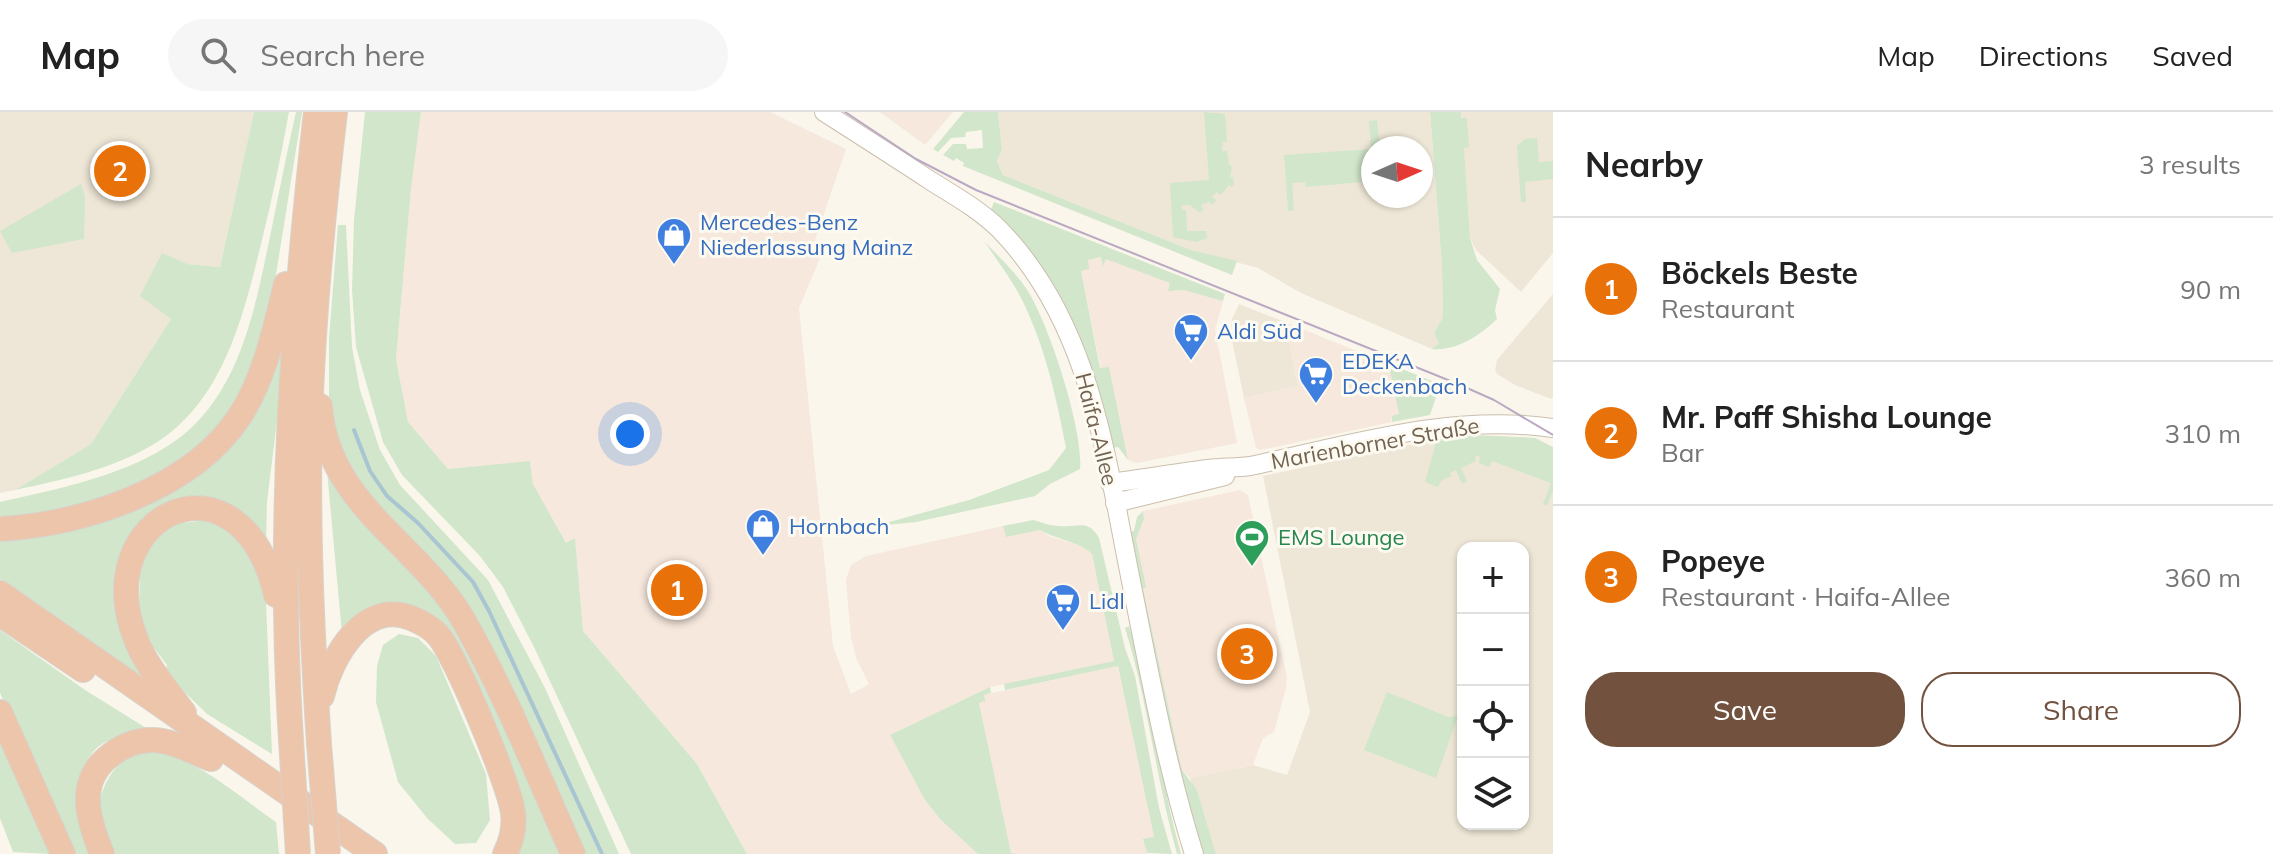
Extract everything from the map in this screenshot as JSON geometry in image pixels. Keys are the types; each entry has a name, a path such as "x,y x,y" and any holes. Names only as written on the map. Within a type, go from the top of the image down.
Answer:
{"highway":[{"path":"298,854 285,634 286,465 304,224 316,112"},
{"path":"328,854 319,737 310,504 310,419 335,112"},
{"path":"0,529 51,522 127,500 165,484 198,462 223,439 241,414 259,378 304,224"},
{"path":"317,306 321,414 333,454 361,504 433,577 464,621 573,854"},
{"path":"195,728 137,644 131,624 127,590 130,569 135,552 150,526 171,512 200,508 234,522 263,554 285,634"},
{"path":"0,593 375,854"},
{"path":"0,614 348,854"},
{"path":"319,737 326,680 337,658 362,625 377,617 394,614 404,615 431,628 453,659 511,799 514,829 505,854"},
{"path":"0,712 63,854"},
{"path":"102,854 93,831 87,799 89,783 100,764 121,747 150,740 171,744 211,759"}],"street":[{"name":"Haifa-Allee","path":"824,112 983,215 1032,267 1067,327 1082,364 1115,503 1173,782 1194,854"},
{"name":"Marienborner Straße","path":"1115,503 1202,483 1248,466 1453,425 1499,423 1553,428"},
{"name":"Marienborner Straße","path":"1110,483 1248,466"}],"shaded area":[{"path":"0,112 254,112 220,267 186,264 171,319 91,444 15,490 0,493"},
{"path":"421,112 770,112 846,149 813,246 823,251 799,308 833,646 851,694 869,684 857,660 851,638 846,580 851,565 866,556 1003,526 1006,537 1040,530 1051,537 1081,545 1092,554 1114,661 990,687 890,735 925,800 941,820 978,854 747,854 697,764 583,631 575,539 566,543 533,484 530,462 448,469 408,422 396,359"},
{"path":"880,112 953,112 925,145"},
{"path":"998,112 1430,112 1432,136 1361,136 1361,208 1433,208 1433,150 1442,266 1443,317 1434,333 1439,343 1432,349 1301,293 1258,268 1191,250 1003,175 997,161 1002,149"},
{"path":"1461,112 1553,112 1553,253 1521,292 1476,250 1470,238"},
{"path":"1101,257 1104,264 1106,258 1223,301 1215,330 1237,443 1137,463 1128,460 1109,368 1101,369 1081,271 1087,260"},
{"path":"1553,294 1551,399 1515,385 1495,370 1497,360"},
{"path":"1239,304 1285,322 1298,386 1244,398 1231,336 1232,319"},
{"path":"1285,322 1384,362 1382,369 1390,369 1399,414 1391,418 1392,422 1260,450 1256,448 1244,398 1298,386"},
{"path":"1470,435 1535,438 1553,448 1553,854 1216,854 1197,790 1190,778 1253,765 1287,775 1310,712 1263,476 1437,439"},
{"path":"1240,490 1248,495 1287,678 1286,688 1274,732 1263,738 1253,765 1190,778 1182,770 1143,587 1136,539 1144,519 1143,511"},
{"path":"1118,666 1154,837 1144,840 1147,854 1011,854 979,702 984,701 983,695"}],"green space":[{"path":"254,112 289,112 269,211 246,300 227,356 213,382 178,426 138,453 87,473 15,490 91,444 171,319 140,296 162,253 187,264 220,267"},
{"path":"296,112 302,112 271,306 242,396 189,460 91,504 0,522 0,502 78,484 155,454 177,440 213,403 238,358 247,333"},
{"path":"365,112 421,112 396,359 408,422 448,469 530,461 533,484 566,543 575,538 583,631 697,764 747,854 631,854 503,587 480,556 402,475 383,442 356,347 352,290 354,220"},
{"path":"964,112 998,112 1002,149 997,161 1003,175 1191,250 1237,261 1232,275 963,166 964,163 956,158 954,161 943,155 953,144 966,144 967,149 983,148 982,130 966,132 965,137 951,138 938,152 933,149"},
{"path":"1204,112 1225,114 1227,142 1223,142 1222,151 1227,151 1229,165 1232,166 1230,177 1233,177 1234,184 1232,187 1229,185 1221,195 1216,192 1212,205 1208,201 1203,203 1201,206 1204,209 1200,213 1190,205 1182,205 1182,210 1186,210 1187,231 1206,231 1207,238 1197,242 1173,237 1170,183 1209,180"},
{"path":"1430,112 1461,112 1461,118 1467,118 1469,147 1464,148 1470,238 1477,260 1500,289 1495,310 1497,319 1467,341 1441,349 1432,349 1439,343 1434,333 1443,317"},
{"path":"1377,120 1379,136 1370,136 1369,121"},
{"path":"1537,138 1539,162 1553,161 1553,179 1525,182 1526,202 1521,202 1517,146 1525,139"},
{"path":"1361,150 1361,182 1306,187 1305,182 1292,183 1294,210 1288,211 1284,155"},
{"path":"81,184 85,197 84,239 12,253 0,231"},
{"path":"994,202 1225,294 1223,301 1184,290 1168,291 1170,283 1106,259 1103,266 1101,257 1088,260 1089,269 1081,271 1100,368 1109,367 1128,460 1118,447 1112,448 1084,351 1064,304 1032,254 990,212"},
{"path":"338,225 346,225 352,347 360,390 380,450 400,485 488,580 545,688 619,854 583,854 510,698 353,478 329,420 329,339"},
{"path":"985,242 1026,288 1044,325 1070,403 1080,451 1080,469 1050,484 1035,496 916,522 875,526 969,500 1049,470 1066,448 1053,389 1035,331 1019,294"},
{"path":"283,333 266,544 200,501 126,559 153,685 0,579 0,537 183,482"},
{"path":"1384,362 1452,389 1449,396 1437,394 1430,415 1392,422 1392,416 1399,414 1390,370 1382,371"},
{"path":"1470,435 1535,438 1553,447 1553,491 1547,506 1543,504 1551,483 1492,461 1489,467 1479,463 1480,455 1475,457 1476,461 1461,468 1467,481 1462,484 1456,470 1438,487 1425,482 1437,439"},
{"path":"327,471 450,614 565,854 514,854 520,835 430,615 342,633"},
{"path":"1143,511 1144,519 1136,539 1146,587 1143,588 1182,770 1197,790 1216,854 1200,854 1192,830 1127,532 1134,531 1137,517"},
{"path":"207,520 232,532 265,577 272,754 207,714 165,673 167,665 147,639 139,608 140,576 147,546 166,525"},
{"path":"1033,520 1056,526 1086,526 1099,538 1125,648 1135,676 1159,808 1172,854 1147,853 1143,839 1154,837 1118,666 1005,690 1004,684 1114,661 1092,554 1040,530 1006,537 1003,526"},
{"path":"1129,626 1181,854 1177,854 1170,826 1125,628"},
{"path":"0,630 85,690 154,733 116,738 100,745 89,757 82,787 92,854 71,854 0,693"},
{"path":"399,634 418,638 436,656 486,774 490,820 476,843 455,844 428,819 398,782 376,702 377,666 383,645"},
{"path":"990,687 991,693 984,695 985,701 979,703 1011,853 1016,854 978,854 941,820 925,800 890,735"},
{"path":"1387,692 1448,717 1457,716 1436,778 1364,750"},
{"path":"0,738 51,854 13,852 0,818"},
{"path":"160,752 205,772 276,822 279,854 110,854 99,809 106,783 116,768 129,757"}],"waterway":[{"path":"354,430 370,471 387,496 418,523 473,582 602,854"}],"tram line":[{"path":"845,112 916,159 976,190 1458,384 1494,400 1553,435"}],"place":[{"name":"Mr. Paff Shisha Lounge","path":"120,171"},
{"name":"Mercedes-Benz Niederlassung Mainz","path":"674,266"},
{"name":"Aldi Süd","path":"1191,362"},
{"name":"EDEKA Deckenbach","path":"1316,405"},
{"name":"Hornbach","path":"763,557"},
{"name":"EMS Lounge","path":"1252,568"},
{"name":"Böckels Beste","path":"677,590"},
{"name":"Lidl","path":"1063,632"},
{"name":"Popeye","path":"1247,654"}]}
